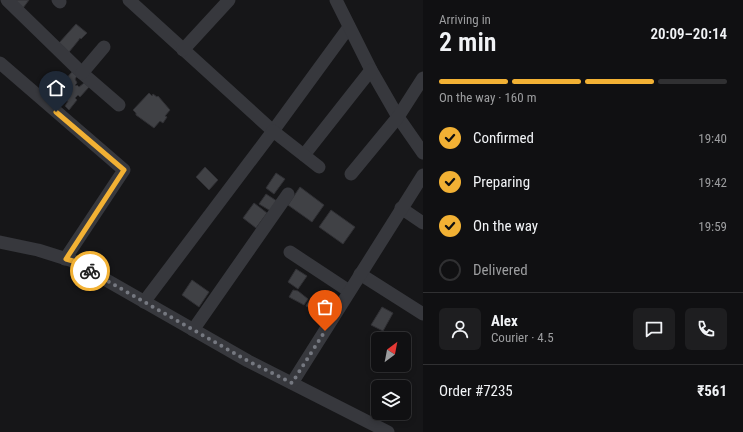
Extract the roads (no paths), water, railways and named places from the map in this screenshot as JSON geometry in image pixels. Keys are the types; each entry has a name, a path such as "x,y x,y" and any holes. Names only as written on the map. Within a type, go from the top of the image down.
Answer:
{"street":[{"path":"7,0 82,73 119,105"},
{"path":"129,0 273,131 319,167"},
{"path":"183,50 229,0"},
{"path":"336,0 371,70 398,117 423,153"},
{"path":"144,302 273,131 349,27"},
{"path":"82,73 104,47"},
{"path":"0,63 124,170 66,259"},
{"path":"304,155 371,70"},
{"path":"351,174 398,117 423,78"},
{"path":"292,383 423,175"},
{"path":"193,330 288,194"},
{"path":"401,208 423,223"},
{"path":"0,242 38,250 73,261 248,361 388,432"},
{"path":"290,252 349,291"},
{"path":"360,274 423,314"}]}
